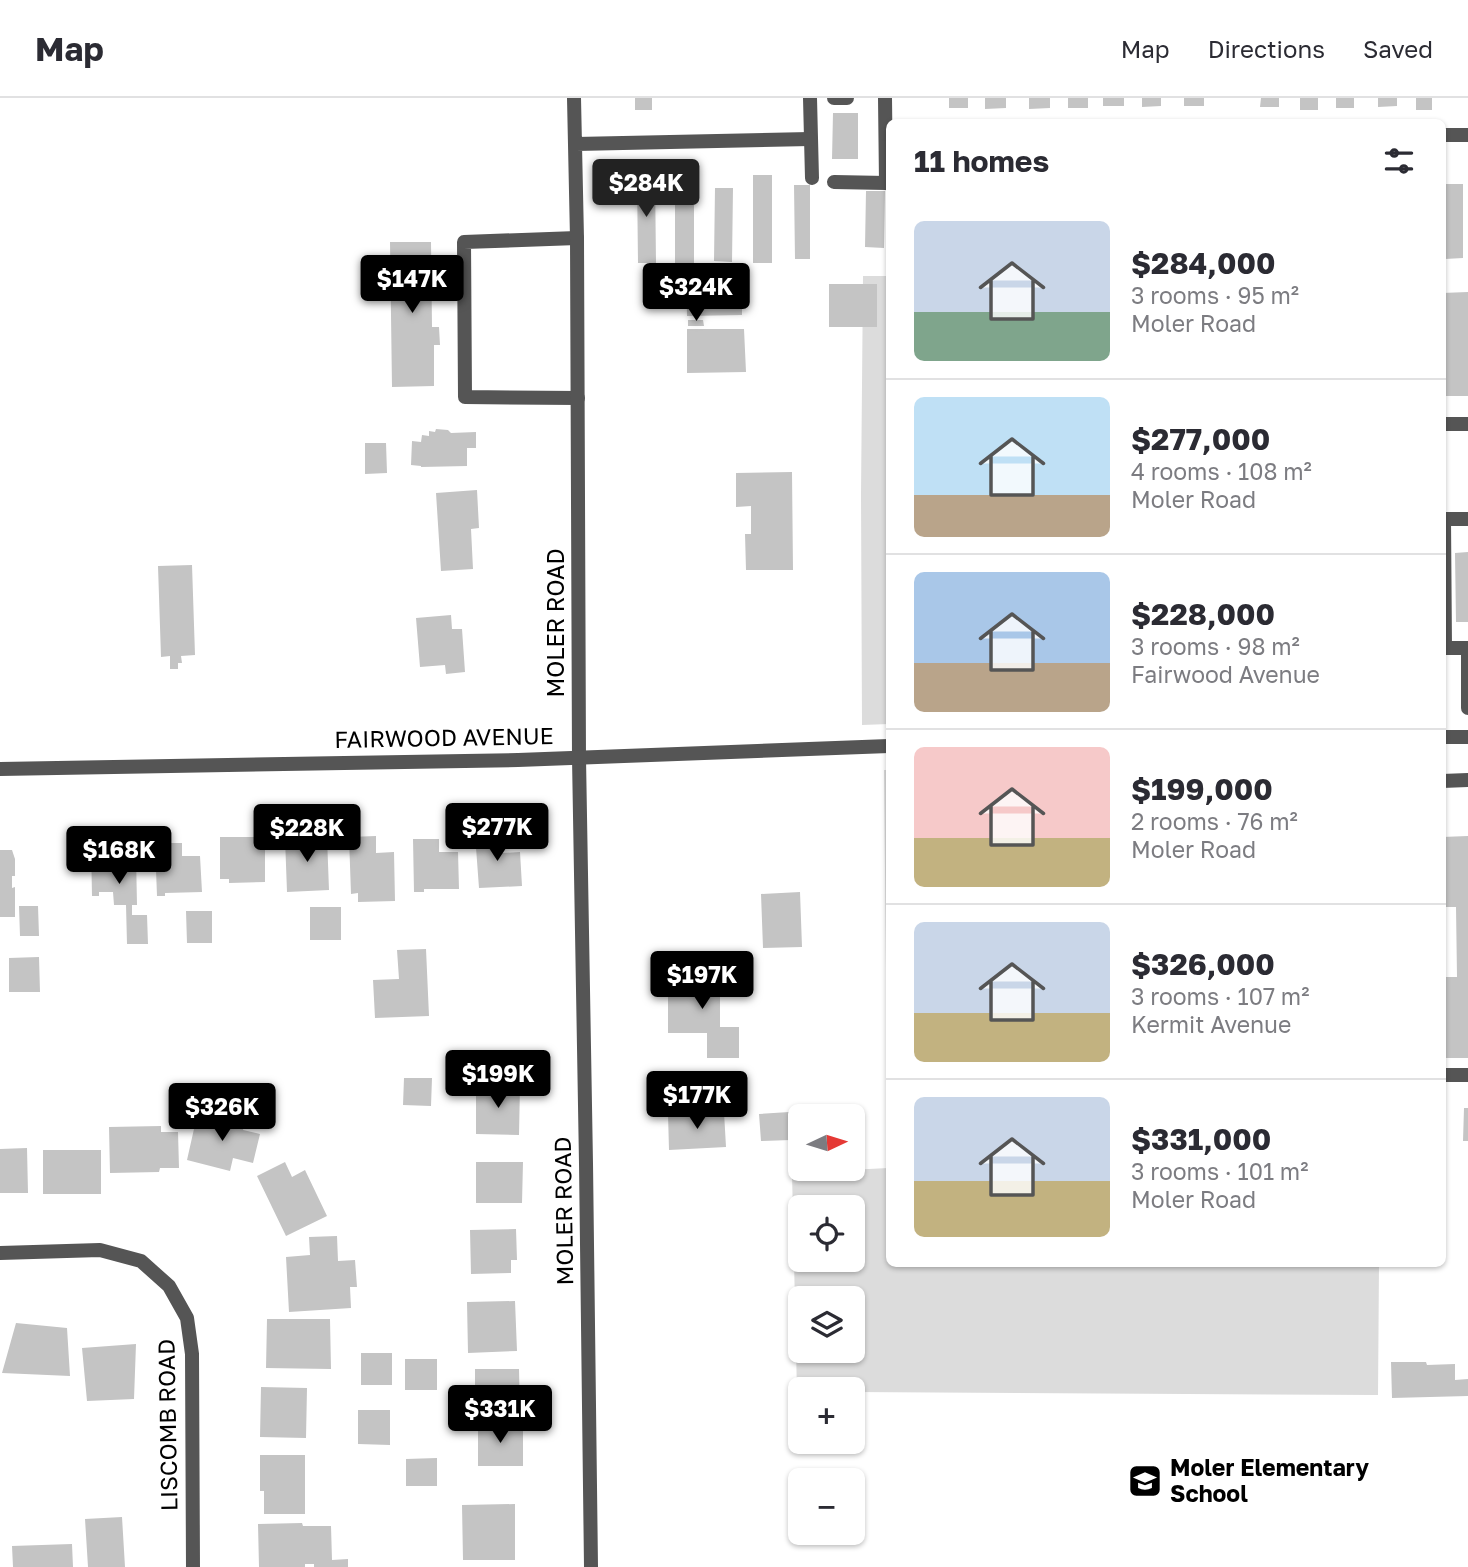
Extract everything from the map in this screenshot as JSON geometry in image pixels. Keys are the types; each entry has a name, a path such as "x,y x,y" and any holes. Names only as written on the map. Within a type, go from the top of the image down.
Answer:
{"street":[{"name":"MOLER ROAD","path":"575,98 579,758 591,1567"},
{"path":"834,98 847,98"},
{"path":"885,98 887,119"},
{"path":"810,99 812,178"},
{"path":"1446,135 1468,135"},
{"path":"576,144 810,139"},
{"path":"834,182 886,183"},
{"path":"577,238 464,242 464,255 465,397 578,398"},
{"path":"1446,424 1468,424"},
{"path":"1446,519 1468,519"},
{"path":"1446,648 1468,648 1468,708"},
{"path":"1446,737 1468,737"},
{"name":"FAIRWOOD AVENUE","path":"0,769 579,758 886,746"},
{"path":"1446,781 1468,780"},
{"path":"1446,1075 1468,1075"},
{"name":"LISCOMB ROAD","path":"0,1253 100,1250 141,1261 169,1286 187,1318 192,1354 193,1567"}],"shaded area":[{"path":"863,276 886,276 886,724 862,725"},
{"path":"884,770 886,770 886,969"},
{"path":"886,1168 886,1267 1379,1267 1378,1395 865,1392 865,1377 797,1377 796,1363 865,1363 865,1286 795,1286 794,1272 865,1272 865,1195 792,1195 792,1181 865,1181 865,1169"}],"building":[{"path":"635,98 652,98 652,110 635,110"},
{"path":"949,98 968,98 968,108 949,108"},
{"path":"985,98 1006,98 1006,108 985,109"},
{"path":"1029,98 1050,98 1050,108 1029,109"},
{"path":"1068,98 1088,98 1088,108 1068,108"},
{"path":"1103,98 1124,98 1124,106 1103,106"},
{"path":"1142,98 1161,98 1161,106 1142,107"},
{"path":"1184,98 1204,98 1204,106 1184,106"},
{"path":"1261,98 1279,98 1279,107 1260,107"},
{"path":"1300,98 1318,98 1318,110 1300,110"},
{"path":"1336,98 1354,98 1354,108 1336,108"},
{"path":"1378,98 1397,98 1397,106 1378,107"},
{"path":"1416,98 1432,98 1432,110 1416,110"},
{"path":"833,113 858,113 858,159 832,159"},
{"path":"637,175 655,175 656,263 638,263"},
{"path":"753,175 772,175 772,263 753,263"},
{"path":"675,178 694,178 694,263 675,263"},
{"path":"1446,184 1463,184 1463,258 1446,259"},
{"path":"794,185 810,185 810,259 795,259"},
{"path":"715,188 733,188 732,262 714,261"},
{"path":"866,191 885,191 884,248 865,247"},
{"path":"390,242 431,242 432,327 439,327 440,345 434,345 434,386 392,387"},
{"path":"748,271 748,299 742,307 742,315 687,316 686,272"},
{"path":"829,284 877,284 877,327 829,327"},
{"path":"1468,292 1468,396 1446,396 1446,293"},
{"path":"688,320 703,320 704,326 688,326"},
{"path":"687,329 744,329 746,372 687,373"},
{"path":"436,429 448,430 451,433 476,432 476,448 467,448 467,466 411,465 412,441 421,442 422,435 429,436 429,431 435,432"},
{"path":"365,443 386,443 387,473 365,474"},
{"path":"792,472 793,570 746,570 745,534 751,534 751,506 736,507 736,473"},
{"path":"477,490 479,528 471,529 473,569 441,571 436,493"},
{"path":"1468,552 1468,622 1456,622 1455,553"},
{"path":"192,565 195,655 181,656 182,663 178,663 178,669 170,669 170,656 161,657 158,566"},
{"path":"451,615 452,629 462,629 465,672 446,674 445,665 420,667 416,618"},
{"path":"501,833 502,853 520,852 522,886 479,888 475,834"},
{"path":"376,836 376,853 394,852 395,901 358,902 358,893 351,894 349,837"},
{"path":"1468,836 1468,1058 1446,1058 1446,977 1457,977 1456,907 1446,907 1446,837"},
{"path":"220,837 265,837 265,882 229,883 229,879 220,879"},
{"path":"327,837 329,890 287,892 285,838"},
{"path":"413,839 439,839 439,852 458,852 459,889 424,889 424,892 414,892"},
{"path":"118,843 118,855 136,855 137,905 132,905 132,915 147,915 148,944 127,944 126,905 114,905 113,892 99,892 99,896 92,896 91,844"},
{"path":"155,843 182,843 182,856 200,856 202,892 165,893 165,896 157,896"},
{"path":"0,850 12,850 15,859 12,888 15,887 15,917 0,917"},
{"path":"800,892 802,947 763,948 761,894"},
{"path":"19,906 38,906 39,936 20,936"},
{"path":"310,907 341,907 341,940 310,940"},
{"path":"186,911 212,911 212,943 187,943"},
{"path":"426,949 429,1016 375,1018 373,980 399,979 397,950"},
{"path":"39,957 40,992 9,992 9,958"},
{"path":"668,972 727,972 727,995 720,995 720,1027 739,1027 739,1058 707,1058 707,1033 668,1033"},
{"path":"404,1078 432,1078 431,1106 403,1105"},
{"path":"476,1086 520,1086 519,1135 476,1134"},
{"path":"1464,1108 1468,1108 1468,1141 1463,1141"},
{"path":"724,1112 726,1147 669,1150 668,1114"},
{"path":"788,1112 788,1140 761,1141 759,1114"},
{"path":"218,1114 245,1121 243,1130 260,1134 253,1163 233,1158 230,1171 187,1160 196,1120 215,1125"},
{"path":"161,1126 161,1132 178,1132 179,1168 160,1168 159,1172 110,1173 109,1127"},
{"path":"27,1148 28,1193 0,1193 0,1149"},
{"path":"43,1150 101,1150 101,1194 43,1194"},
{"path":"285,1162 292,1177 305,1170 327,1216 286,1236 257,1176"},
{"path":"476,1162 523,1162 522,1203 476,1203"},
{"path":"516,1229 517,1260 511,1260 511,1273 471,1274 470,1230"},
{"path":"337,1236 338,1261 355,1260 357,1287 350,1287 351,1308 289,1312 286,1257 310,1255 309,1237"},
{"path":"515,1301 517,1351 468,1353 467,1302"},
{"path":"267,1319 330,1319 331,1369 266,1368"},
{"path":"16,1323 67,1328 70,1376 2,1373"},
{"path":"136,1344 134,1399 87,1401 82,1348"},
{"path":"361,1353 392,1353 392,1385 361,1385"},
{"path":"405,1359 437,1359 437,1390 405,1390"},
{"path":"1391,1362 1455,1364 1455,1380 1468,1379 1468,1396 1392,1398"},
{"path":"475,1369 519,1369 520,1414 475,1414"},
{"path":"261,1387 307,1388 306,1438 260,1437"},
{"path":"358,1410 390,1410 390,1445 358,1444"},
{"path":"478,1424 523,1425 523,1466 478,1466"},
{"path":"260,1455 305,1455 305,1514 264,1514 264,1491 260,1491"},
{"path":"437,1458 437,1486 406,1486 406,1459"},
{"path":"515,1504 515,1560 463,1560 462,1505"},
{"path":"122,1517 125,1567 88,1567 85,1519"},
{"path":"302,1523 303,1526 331,1526 332,1560 348,1559 348,1567 314,1567 314,1564 305,1564 305,1567 259,1567 258,1524"},
{"path":"72,1544 73,1567 13,1567 12,1546"}],"place":[{"name":"Moler Elementary School","path":"1145,1481"}]}
